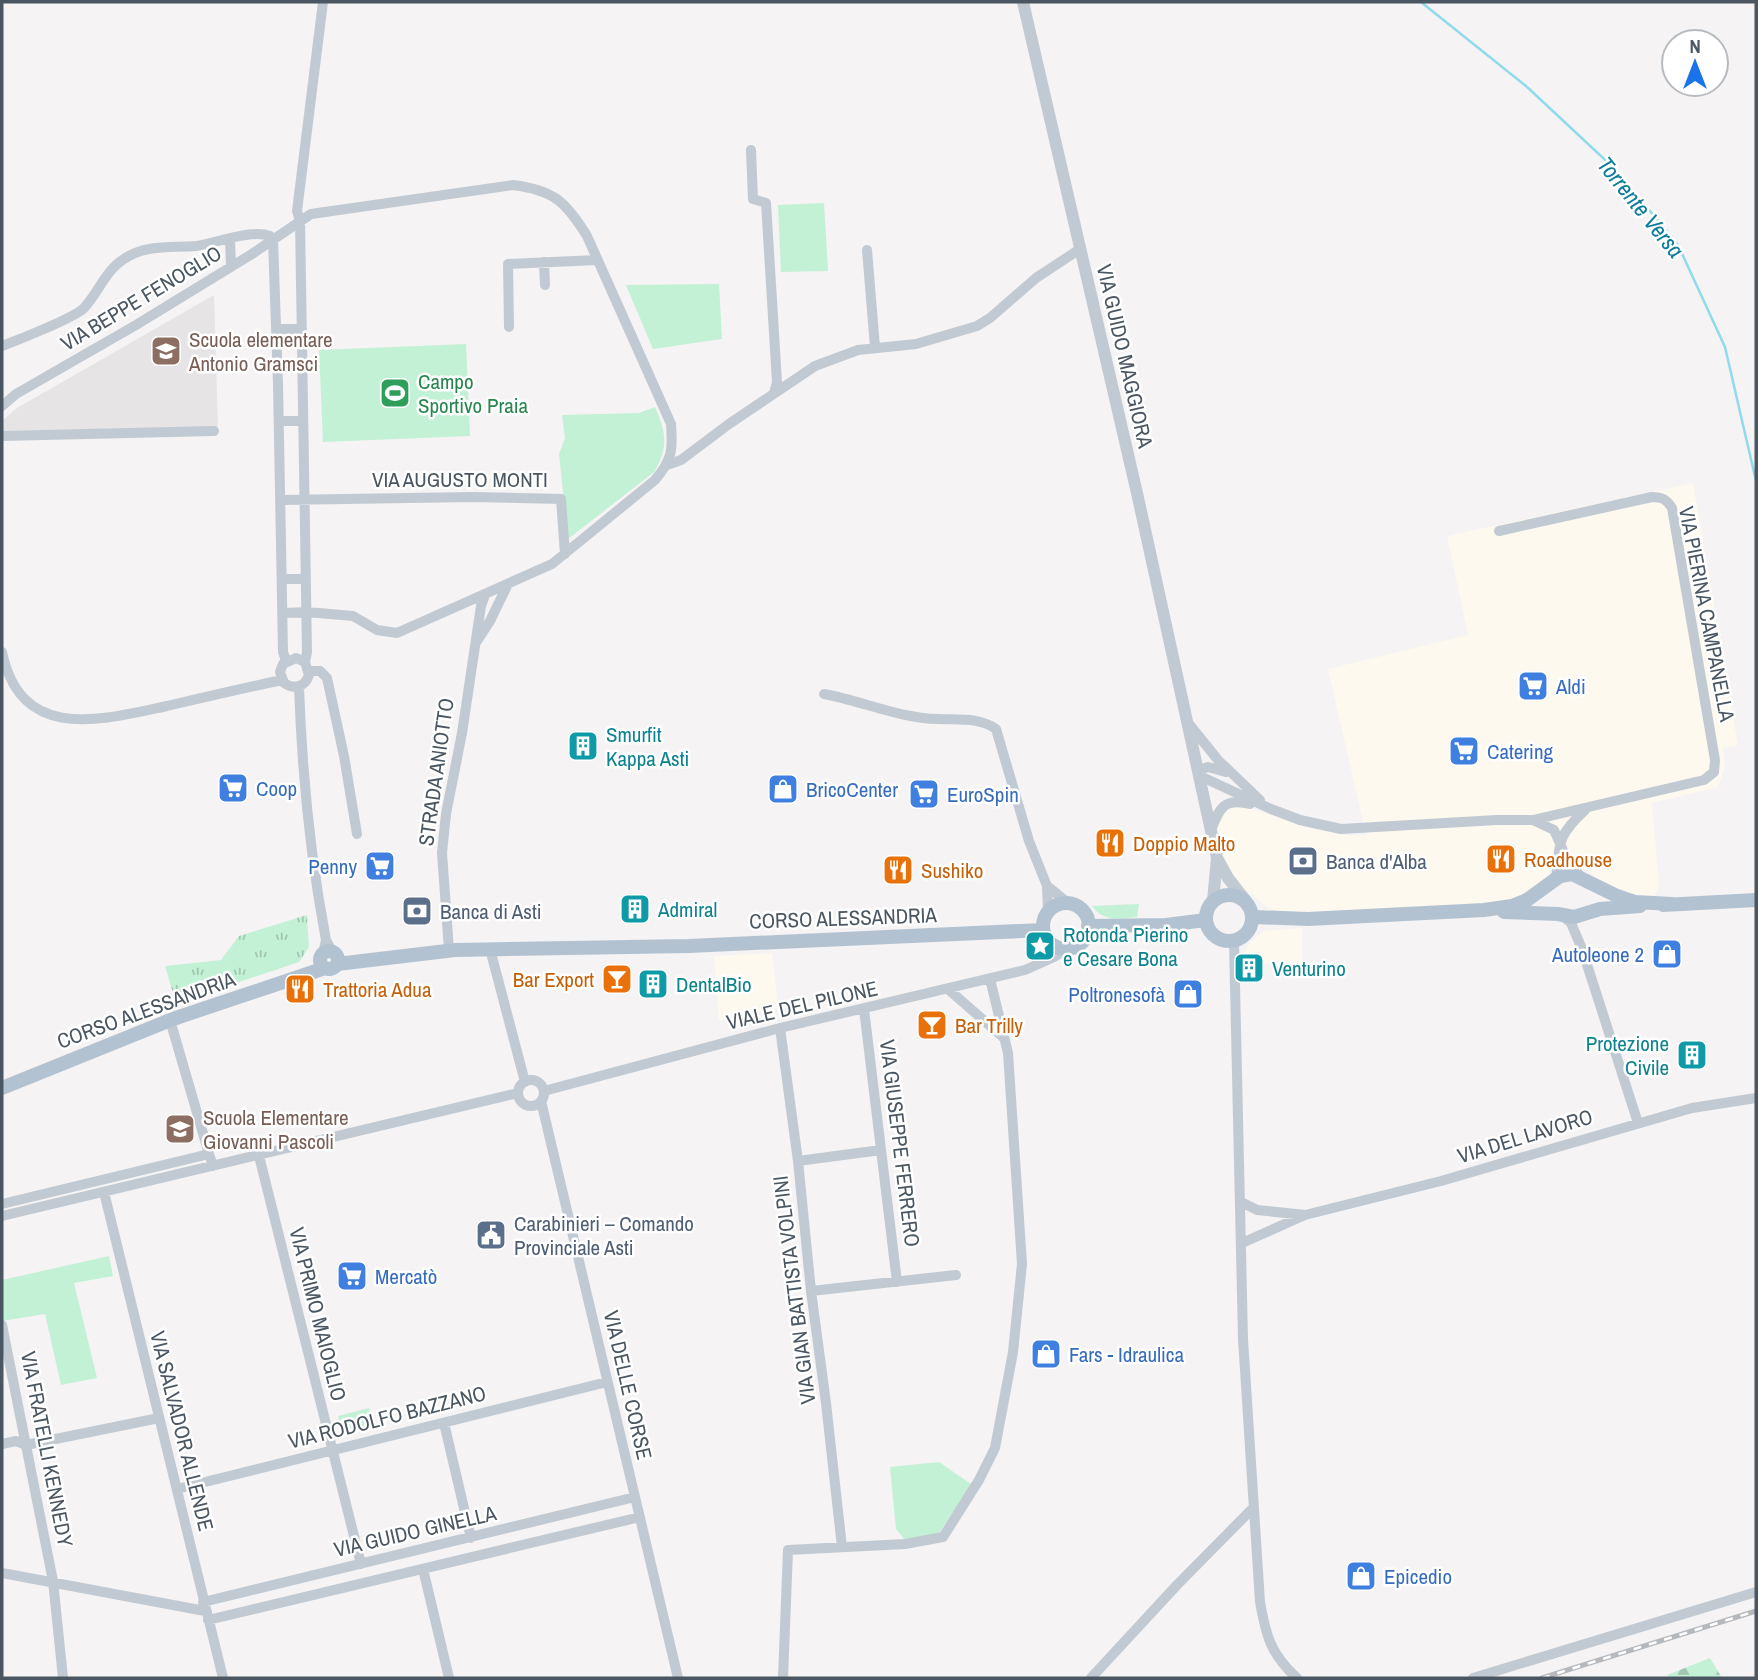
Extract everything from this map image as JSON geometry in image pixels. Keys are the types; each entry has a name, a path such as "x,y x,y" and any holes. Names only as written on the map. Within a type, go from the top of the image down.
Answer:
{"main road":[{"path":"1253,917 1308,919 1484,910 1512,906 1527,900 1566,874 1584,879 1635,902 1672,904"},
{"path":"1555,879 1548,898 1560,915"},
{"path":"1579,916 1589,907 1591,901 1591,888 1584,879"},
{"path":"1233,895 1246,901 1253,917 1245,935 1234,941 1219,939 1212,934 1206,913 1213,901 1221,896 1233,895"},
{"path":"1484,910 1579,916 1600,909 1756,900"},
{"path":"1060,903 1068,903 1085,913 1088,926 1087,933 1079,944 1066,948 1054,945 1043,930 1044,917 1048,911 1060,903"},
{"path":"1088,926 1156,925 1206,920"},
{"name":"CORSO ALESSANDRIA","path":"2,1088 170,1020 307,973 332,957 449,950 689,946 1043,930"}],"street":[{"path":"323,2 297,211 300,221 307,667 308,679 299,687 291,687 282,680 280,672 286,662 296,658 307,667 320,671 327,678 357,834"},
{"name":"VIA GUIDO MAGGIORA","path":"1023,2 1217,858 1246,901"},
{"path":"751,150 752,199 766,203 777,382 774,393"},
{"name":"VIA BEPPE FENOGLIO","path":"2,406 16,394 136,325 300,221 320,212 513,185 537,188 558,199 574,214 587,236 671,424 673,442 667,465"},
{"path":"2,346 83,310 122,259 138,252 266,234 272,240 279,421 283,652 286,662"},
{"path":"229,240 231,267"},
{"path":"284,613 353,616 377,630 397,633 485,595 552,564 655,480 667,465 681,460 815,366 858,350 916,344 977,326 1044,272 1080,249"},
{"path":"867,250 875,347"},
{"path":"509,327 506,266 510,263 597,260"},
{"path":"544,262 545,285"},
{"path":"276,329 302,329"},
{"path":"279,421 303,421"},
{"path":"2,436 214,431"},
{"name":"VIA AUGUSTO MONTI","path":"281,500 473,497 561,499 565,554"},
{"name":"VIA PIERINA CAMPANELLA","path":"1499,531 1651,497 1664,499 1672,508 1716,767 1710,777 1704,780 1533,820"},
{"path":"283,579 306,579"},
{"name":"STRADA ANIOTTO","path":"477,641 508,584"},
{"name":"STRADA ANIOTTO","path":"449,950 442,853 446,814 485,595"},
{"path":"2,652 6,674 20,694 39,710 71,721 105,719 282,680"},
{"path":"299,687 308,827 332,957"},
{"path":"824,694 910,716 975,720 996,729 1029,841 1047,886 1048,911"},
{"name":"VIA GUIDO MAGGIORA","path":"1186,720 1203,744 1271,809"},
{"name":"VIA GUIDO MAGGIORA","path":"1199,773 1205,767 1222,770 1236,778"},
{"name":"VIA GUIDO MAGGIORA","path":"1199,773 1271,809 1313,824 1351,831 1506,819 1533,820"},
{"name":"VIA GUIDO MAGGIORA","path":"1211,830 1219,812 1229,803 1239,802 1271,809"},
{"path":"1555,879 1559,843 1565,830 1585,809"},
{"path":"1533,820 1554,830 1559,843 1584,879"},
{"name":"VIA GUIDO MAGGIORA","path":"1213,901 1217,858"},
{"path":"1047,886 1068,903"},
{"path":"1560,915 1571,923 1582,949 1638,1123"},
{"path":"1234,941 1243,1339 1260,1602 1265,1632 1277,1658 1297,1678"},
{"name":"VIALE DEL PILONE","path":"542,1096 780,1028 1025,970 1054,957 1066,948"},
{"path":"491,949 525,1082"},
{"path":"783,1678 788,1550 905,1544 943,1537 979,1480 995,1448 1013,1352 1022,1264 1008,1053 990,979"},
{"path":"949,990 1005,1038"},
{"name":"VIA GIUSEPPE FERRERO","path":"864,1009 897,1282"},
{"path":"170,1020 213,1166"},
{"name":"VIA GIAN BATTISTA VOLPINI","path":"780,1028 842,1547"},
{"path":"525,1082 537,1082 542,1096 529,1105 522,1101 518,1093 525,1082"},
{"path":"2,1216 518,1093"},
{"name":"VIA DELLE CORSE","path":"542,1096 678,1678"},
{"name":"VIA DEL LAVORO","path":"1242,1243 1305,1215 1441,1181 1692,1108 1756,1098"},
{"path":"798,1161 881,1150"},
{"path":"2,1204 209,1154"},
{"name":"VIA PRIMO MAIOGLIO","path":"259,1156 361,1564"},
{"name":"VIA SALVADOR ALLENDE","path":"104,1192 223,1678"},
{"name":"VIA DEL LAVORO","path":"1241,1202 1257,1210 1305,1215"},
{"path":"811,1291 956,1275"},
{"name":"VIA FRATELLI KENNEDY","path":"2,1325 6,1358 52,1581 63,1678"},
{"name":"VIA RODOLFO BAZZANO","path":"177,1489 607,1382"},
{"path":"2,1444 16,1441 26,1445 159,1418"},
{"path":"444,1423 471,1538"},
{"name":"VIA GUIDO GINELLA","path":"205,1611 361,1564 635,1497"},
{"path":"1091,1678 1253,1508"},
{"name":"VIA GUIDO GINELLA","path":"205,1611 423,1569 640,1517"},
{"name":"VIA GUIDO GINELLA","path":"423,1569 449,1678"},
{"path":"2,1573 205,1611"},
{"path":"1473,1678 1756,1592"}],"shaded area":[{"name":"Scuola elementare Antonio Gramsci","path":"214,295 218,428 2,431 2,421 17,408"},
{"path":"1693,483 1738,745 1723,748 1725,766 1718,787 1652,803 1659,885 1655,896 1630,897 1606,886 1587,870 1576,865 1552,869 1541,885 1510,904 1282,913 1266,907 1241,887 1224,865 1217,827 1225,809 1240,805 1317,830 1366,835 1328,669 1468,635 1447,536"},
{"path":"1302,928 1302,963 1255,964 1255,955 1243,955 1251,941 1264,931"},
{"path":"772,953 778,1007 719,1021 714,956"}],"green space":[{"path":"824,203 828,271 781,272 778,205"},
{"path":"719,284 722,339 653,349 626,285"},
{"name":"Campo Sportivo Praia","path":"466,344 470,436 323,442 319,350"},
{"path":"655,407 662,424 664,447 654,472 568,539 559,454 565,438 562,415 639,413"},
{"path":"1139,904 1137,917 1124,918 1101,915 1092,906"},
{"path":"307,915 309,947 299,962 176,1003 165,966 221,960 239,936"},
{"path":"109,1256 113,1276 74,1283 97,1378 61,1385 45,1314 2,1321 2,1280"},
{"path":"369,1408 374,1426 342,1434 338,1416"},
{"path":"939,1462 971,1484 937,1536 904,1539 896,1529 890,1467"},
{"path":"1710,1658 1722,1678 1670,1678 1667,1675"}],"waterway":[{"name":"Torrente Versa","path":"1421,2 1526,86 1617,171 1678,245 1725,347 1756,481"}],"railway":[{"path":"1542,1678 1756,1611"}],"place":[{"name":"Scuola elementare Antonio Gramsci","path":"166,351"},
{"name":"Campo Sportivo Praia","path":"395,393"},
{"name":"Aldi","path":"1533,686"},
{"name":"Smurfit Kappa Asti","path":"583,746"},
{"name":"Catering","path":"1464,751"},
{"name":"Coop","path":"233,788"},
{"name":"BricoCenter","path":"783,789"},
{"name":"EuroSpin","path":"924,794"},
{"name":"Doppio Malto","path":"1110,843"},
{"name":"Roadhouse","path":"1501,859"},
{"name":"Banca d'Alba","path":"1303,861"},
{"name":"Penny","path":"380,866"},
{"name":"Sushiko","path":"898,870"},
{"name":"Admiral","path":"635,909"},
{"name":"Banca di Asti","path":"417,911"},
{"name":"Rotonda Pierino e Cesare Bona","path":"1040,946"},
{"name":"Autoleone 2","path":"1667,954"},
{"name":"Venturino","path":"1249,968"},
{"name":"Bar Export","path":"617,979"},
{"name":"DentalBio","path":"653,984"},
{"name":"Trattoria Adua","path":"300,989"},
{"name":"Poltronesofà","path":"1188,994"},
{"name":"Bar Trilly","path":"932,1025"},
{"name":"Protezione Civile","path":"1692,1055"},
{"name":"Scuola Elementare Giovanni Pascoli","path":"180,1129"},
{"name":"Carabinieri – Comando Provinciale Asti","path":"491,1235"},
{"name":"Mercatò","path":"352,1276"},
{"name":"Fars - Idraulica","path":"1046,1354"},
{"name":"Epicedio","path":"1361,1576"}]}
